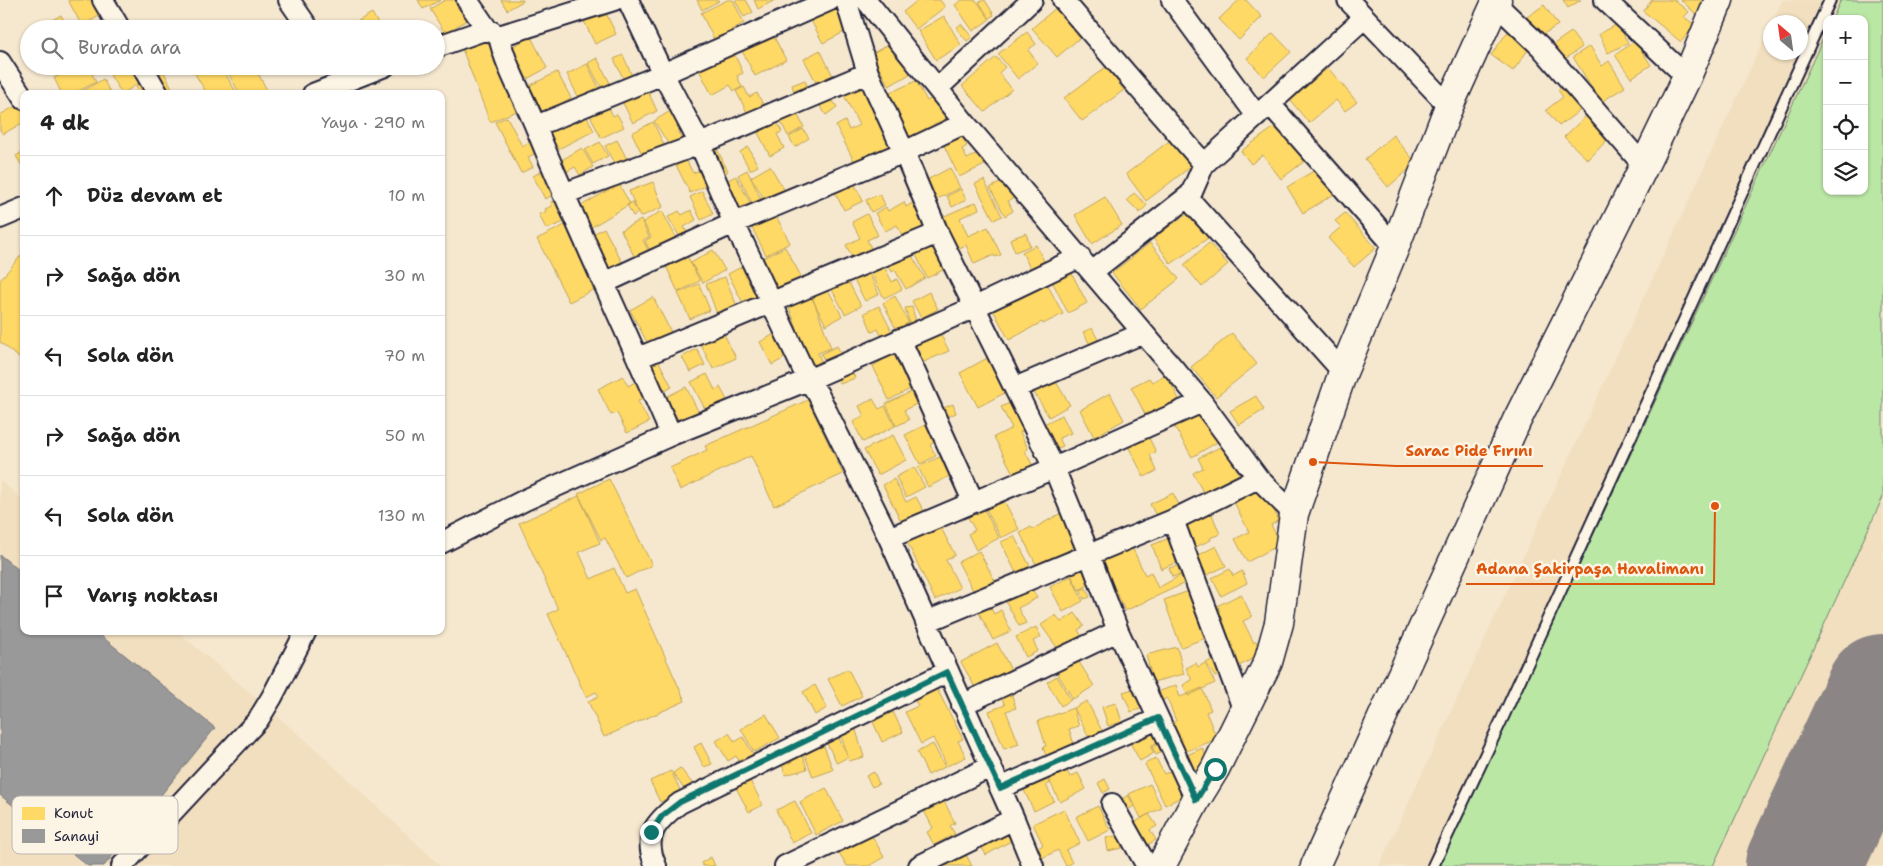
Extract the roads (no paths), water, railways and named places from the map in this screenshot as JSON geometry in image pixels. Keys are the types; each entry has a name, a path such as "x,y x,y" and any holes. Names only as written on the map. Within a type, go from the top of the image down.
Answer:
{"main road":[{"path":"1316,866 1517,420 1687,77 1717,1"},
{"path":"1161,866 1196,800 1215,769 1268,662 1279,623 1294,514 1344,372 1395,247 1448,106 1496,2"}],"street":[{"path":"103,0 115,20"},
{"path":"289,0 303,20"},
{"path":"467,0 493,32 502,51 536,126 563,194 671,435"},
{"path":"445,45 614,0"},
{"path":"628,0 663,74 700,144 734,223 808,380 818,394 889,538 1033,866"},
{"path":"536,126 663,74 830,0"},
{"path":"846,0 868,74 973,308 1054,468 1118,631 1196,800"},
{"path":"866,0 965,123 1202,402 1258,478 1294,514"},
{"path":"938,88 1032,0"},
{"path":"1063,0 1204,164"},
{"path":"1172,0 1264,110 1395,247"},
{"path":"1348,0 1448,106"},
{"path":"1605,0 1687,77"},
{"path":"1496,2 1540,46 1644,166"},
{"path":"445,541 525,500 671,435 808,380 973,308 1086,265 1188,197 1204,164 1364,18"},
{"path":"0,62 20,93"},
{"path":"563,194 700,144 868,74"},
{"path":"147,75 156,90"},
{"path":"319,90 338,75"},
{"path":"604,284 734,223 904,152 965,123"},
{"path":"1188,197 1344,372"},
{"path":"0,218 20,210"},
{"path":"638,358 938,233"},
{"path":"1015,388 1143,332"},
{"path":"900,339 973,501"},
{"path":"889,538 1054,468 1202,402"},
{"path":"926,622 1172,520 1258,478"},
{"path":"1172,520 1244,711"},
{"path":"962,705 1118,631"},
{"path":"178,806 258,720 272,698 304,635"},
{"path":"656,866 650,854 651,832 662,816 680,802 947,672"},
{"path":"1000,788 1158,718"},
{"path":"785,866 990,767"},
{"path":"1112,804 1147,866"},
{"path":"919,866 1014,819"},
{"path":"122,866 133,854"}],"lane":[{"path":"1433,866 1503,717 1830,0"}],"place":[{"name":"Sarac Pide Fırını","path":"1313,462"},
{"name":"Adana Şakirpaşa Havalimanı","path":"1715,506"}]}
